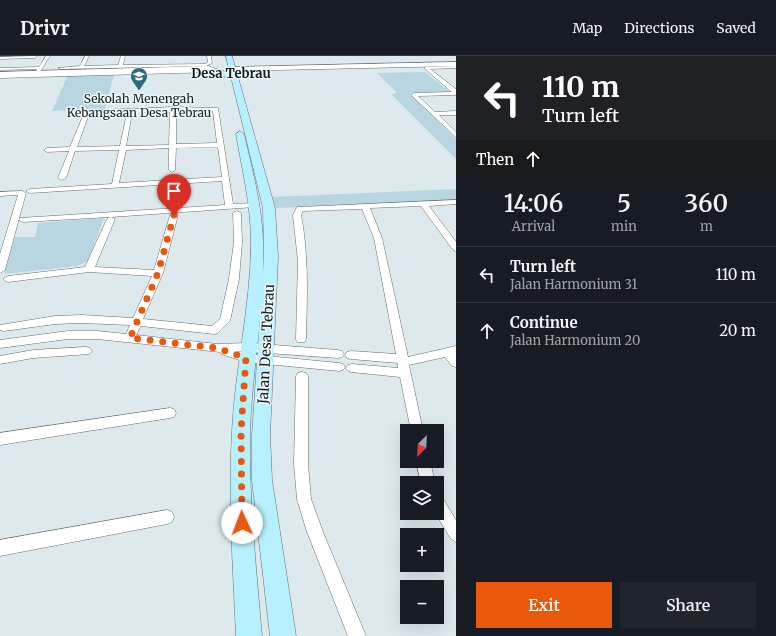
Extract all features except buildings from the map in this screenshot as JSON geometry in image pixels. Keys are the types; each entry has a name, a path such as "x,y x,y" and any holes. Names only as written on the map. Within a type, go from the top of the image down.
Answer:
{"main road":[{"name":"Jalan Desa Tebrau","path":"222,56 230,72 269,208 271,257 256,353 241,431 240,486 249,636"},
{"name":"Jalan Desa Tebrau","path":"229,56 230,72 254,202 257,256 256,353 262,480 283,636"},
{"path":"209,69 221,65"},
{"path":"209,69 230,72"}],"street":[{"path":"38,71 48,56"},
{"path":"81,68 87,56"},
{"path":"120,67 123,56"},
{"path":"60,68 206,64 210,63 209,56"},
{"path":"0,58 35,57"},
{"path":"230,72 456,66"},
{"path":"456,66 426,68 456,92"},
{"path":"0,69 38,71 209,69"},
{"path":"0,75 38,71"},
{"path":"456,92 414,95 456,135"},
{"path":"62,178 87,112 216,109 229,203"},
{"path":"172,170 173,110"},
{"path":"115,186 130,111"},
{"path":"434,114 456,113"},
{"path":"47,150 221,145"},
{"path":"0,194 22,194 225,179"},
{"path":"0,270 26,193"},
{"path":"23,220 254,202"},
{"path":"302,339 302,258 301,234 297,215 300,209 456,202"},
{"path":"423,203 456,248"},
{"path":"365,205 378,238 416,424"},
{"path":"4,327 55,320 80,319 138,322 208,331 218,328 225,321 234,279 238,242 237,213"},
{"path":"130,338 158,273 174,215"},
{"path":"89,269 111,219"},
{"path":"8,279 89,269 158,273"},
{"path":"0,344 68,335 97,335 256,353 339,367"},
{"path":"0,360 33,354 86,351"},
{"path":"352,368 404,365 452,351 456,363"},
{"path":"256,353 338,354"},
{"path":"314,353 323,365"},
{"path":"351,355 404,365"},
{"path":"302,376 301,464 304,499 314,532 357,636"},
{"path":"0,439 170,413"},
{"path":"444,514 456,534"},
{"path":"0,548 167,517"}],"shaded area":[{"path":"425,72 450,92 403,93 410,93 456,139 456,159 391,94 397,93 377,73"},
{"path":"114,74 105,109 52,111 68,75"},
{"path":"456,189 456,201 276,208 272,197"},
{"path":"104,218 88,261 77,266 4,274 15,237 35,237 38,223"}],"place":[{"name":"Sekolah Menengah Kebangsaan Desa Tebrau","path":"139,91"}],"district":[{"name":"Desa Tebrau","path":"231,73"}],"route":[{"path":"174,215 158,273 130,338 217,348 246,358 241,431 240,486 242,523"}]}
